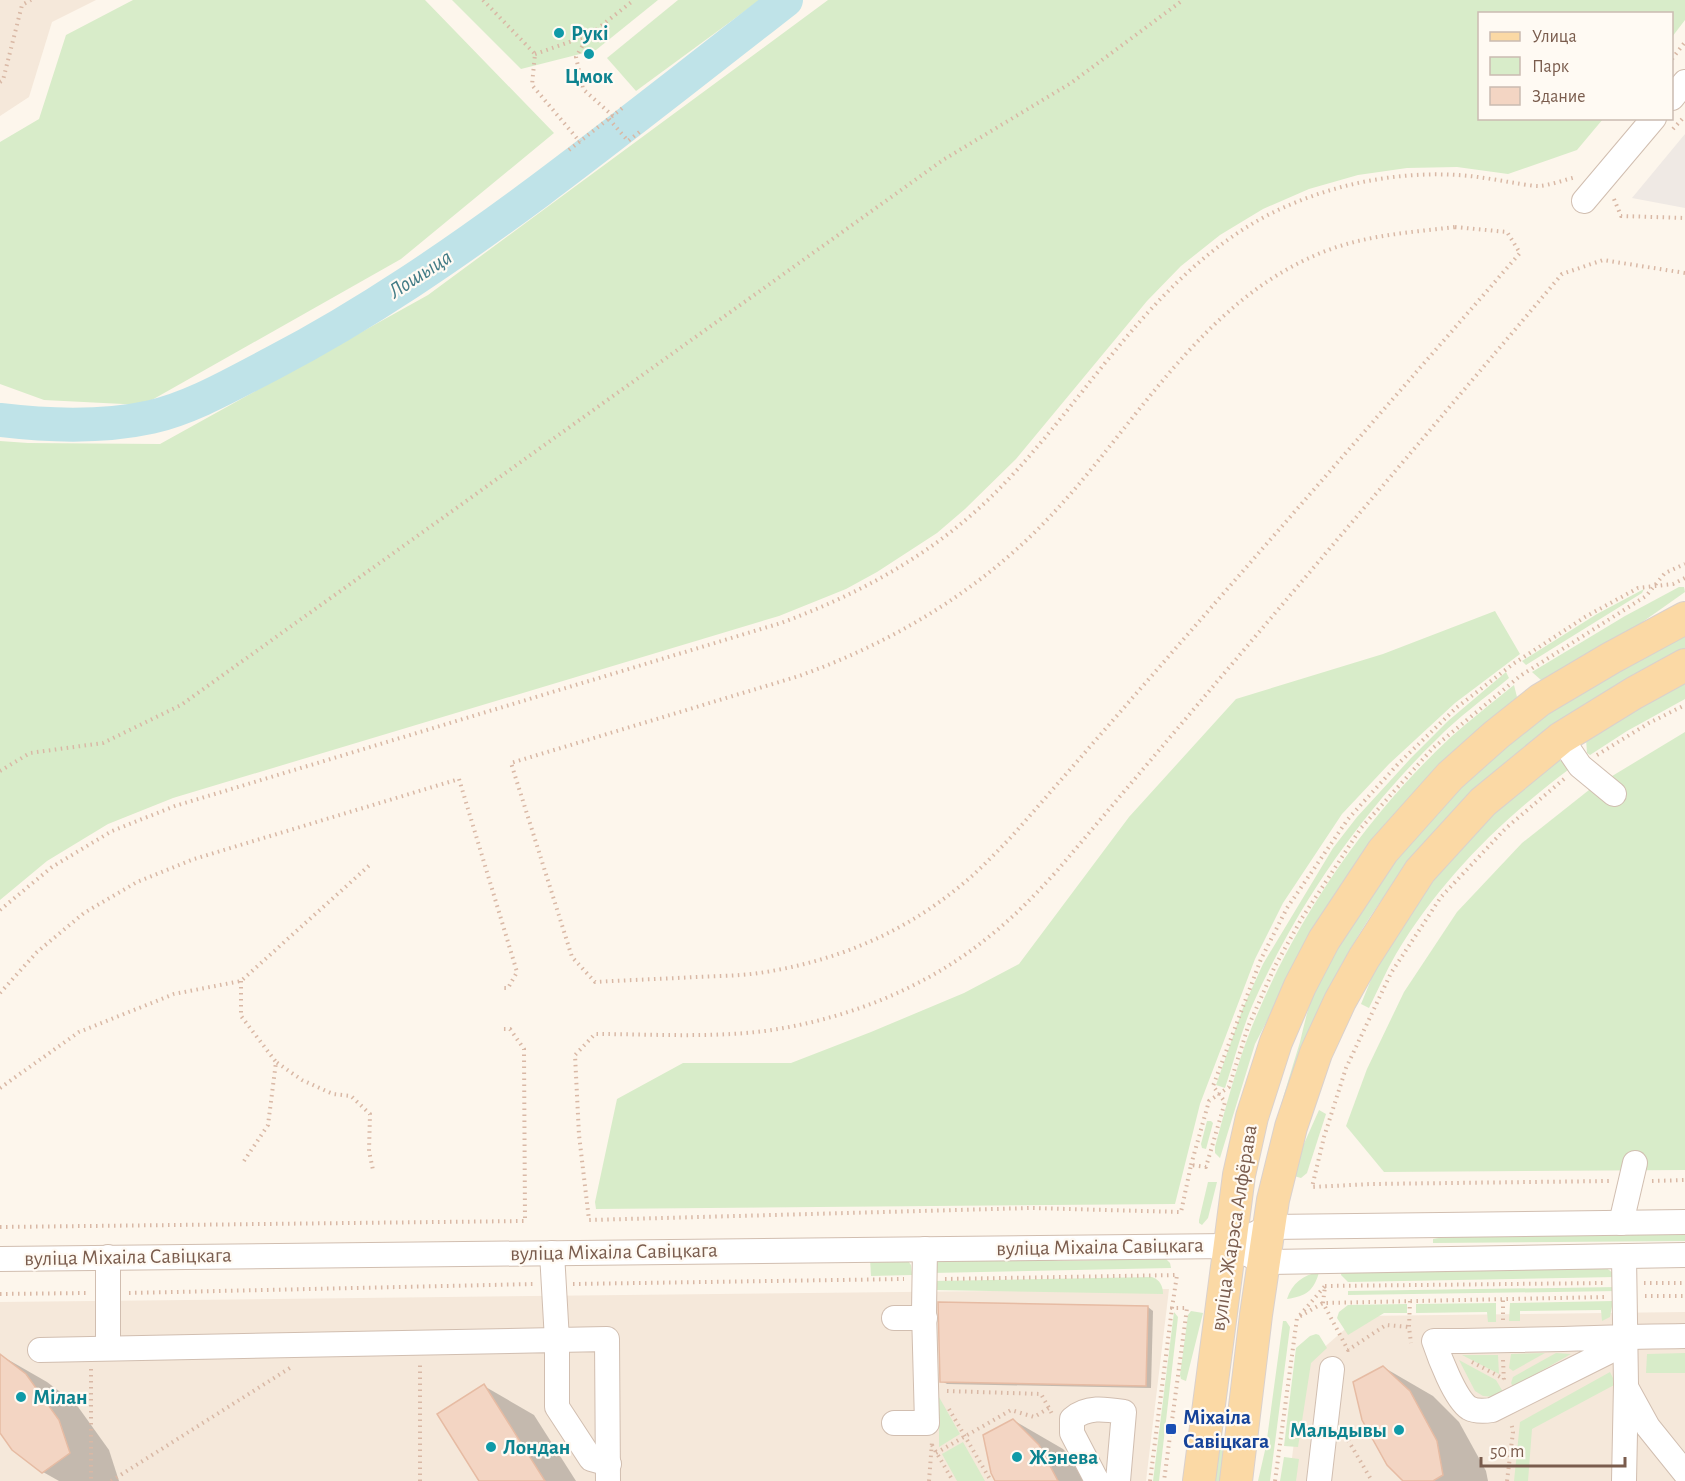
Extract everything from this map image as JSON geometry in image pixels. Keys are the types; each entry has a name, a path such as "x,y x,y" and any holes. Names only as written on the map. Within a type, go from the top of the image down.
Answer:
{"main road":[{"name":"вуліца Жарэса Алфёрава","path":"1199,1481 1239,1175 1252,1117 1276,1042 1300,986 1324,940 1383,851 1450,776 1540,700 1685,618"},
{"name":"вуліца Жарэса Алфёрава","path":"1236,1481 1256,1315 1273,1200 1290,1127 1316,1053 1340,1001 1364,958 1420,871 1483,802 1561,738 1634,693 1685,666"}],"street":[{"path":"1673,96 1685,82"},
{"path":"1584,201 1662,125"},
{"path":"1561,738 1580,766 1614,794"},
{"path":"1621,1223 1632,1172"},
{"name":"вуліца Міхаіла Савіцкага","path":"1229,1246 1269,1227 1685,1222"},
{"name":"вуліца Міхаіла Савіцкага","path":"0,1259 1229,1246 1265,1262 1685,1255"},
{"path":"894,1423 927,1423 926,1249"},
{"path":"552,1253 557,1340 557,1407 591,1459 609,1472"},
{"path":"1624,1256 1626,1387 1624,1481"},
{"path":"99,1347 108,1293 108,1257"},
{"path":"894,1318 925,1318"},
{"path":"1624,1337 1610,1351 1492,1410 1485,1411 1470,1408 1463,1402 1443,1367 1434,1341 1502,1341 1624,1337 1685,1336"},
{"path":"40,1350 99,1347 607,1339 609,1472"},
{"path":"1318,1481 1332,1369"},
{"path":"1626,1387 1648,1427 1685,1473"},
{"path":"1097,1481 1071,1433 1072,1419 1082,1411 1124,1412 1118,1481"}],"path":[{"path":"0,82 3,80 22,5 31,0"},
{"path":"483,0 535,54 532,85 580,142"},
{"path":"535,54 588,36 634,0"},
{"path":"0,771 30,753 103,743 181,705 943,160 1071,83 1183,0"},
{"path":"588,36 576,57 583,89 611,117 628,141 642,130"},
{"path":"1673,57 1685,42"},
{"path":"569,150 625,106"},
{"path":"1662,125 1685,116"},
{"path":"0,910 52,867 112,831 175,806 782,623 832,603 881,579 942,539 997,491 1153,306 1186,272 1225,242 1267,216 1312,196 1359,183 1408,176 1456,175 1538,186 1577,177"},
{"path":"1620,191 1613,199 1621,216 1685,218"},
{"path":"1455,227 1507,232 1520,253 983,867 951,894 878,939 798,966 757,974 595,982 572,957 511,763 827,666 873,646 943,606 984,577 1036,531 1064,501 1195,344 1224,314 1257,287 1292,266 1331,249 1371,238 1455,227"},
{"path":"1181,1212 1031,1208 589,1220 579,1135 575,1055 595,1034 715,1034 764,1031 811,1022 858,1009 903,991 946,967 986,940 1022,908 1063,863 1562,274 1603,260 1685,273"},
{"path":"1432,748 1521,676 1646,596 1665,573 1685,564"},
{"path":"1638,588 1673,584 1685,578"},
{"path":"1685,705 1649,723 1580,766 1506,828 1441,897 1391,973 1346,1068 1324,1137 1312,1187 1632,1172 1685,1180"},
{"path":"0,993 36,952 76,920 137,882 194,859 459,779 517,972 508,988 500,988"},
{"path":"0,1088 79,1032 174,994 241,981 372,863"},
{"path":"241,981 241,1016 276,1062 302,1080 333,1094 351,1096 370,1114 369,1151 373,1170"},
{"path":"0,1227 525,1221 524,1049 510,1029 501,1029"},
{"path":"244,1161 268,1125 276,1062"},
{"path":"0,1294 1177,1275 1150,1481"},
{"path":"1297,1318 1325,1286 1685,1283"},
{"path":"1325,1286 1323,1303 1348,1350 1386,1325 1409,1327"},
{"path":"1164,1481 1187,1308 1173,1308"},
{"path":"420,1342 420,1481"},
{"path":"111,1481 330,1344"},
{"path":"91,1481 99,1347"},
{"path":"1466,1359 1503,1380 1513,1374"},
{"path":"938,1390 1041,1394 1054,1418"},
{"path":"943,1400 991,1481"},
{"path":"936,1453 1011,1410 1034,1417 1049,1408"},
{"path":"1507,1481 1513,1432 1511,1418"},
{"path":"929,1481 933,1434"},
{"path":"932,1445 953,1481"}],"shaded area":[{"path":"0,0 96,0 52,22 29,97 0,116"},
{"path":"1685,134 1685,208 1632,198"},
{"path":"1169,1289 1146,1481 0,1481 0,1302"},
{"path":"1685,1312 1685,1481 1289,1481 1304,1365 1360,1316"}],"green space":[{"path":"133,0 425,0 554,133 401,259 143,405 44,400 0,384 0,142 39,119 66,35"},
{"path":"452,0 658,0 596,50 521,69"},
{"path":"678,0 760,0 636,91 607,58"},
{"path":"828,0 1685,0 1685,20 1673,36 1673,12 1478,12 1478,120 1602,120 1577,150 1508,174 1457,167 1407,168 1358,175 1309,189 1263,209 1220,235 1181,266 1147,301 1016,459 965,509 937,533 846,589 779,616 173,798 108,824 47,861 0,900 0,441 160,444 428,295"},
{"path":"1679,587 1684,587 1685,592 1634,628 1549,679 1541,680 1532,672 1625,616"},
{"path":"1644,589 1642,593 1526,665 1522,661 1597,614"},
{"path":"1495,611 1520,654 1455,703 1389,764 1342,814 1283,903 1255,959 1200,1104 1175,1204 596,1209 595,1202 617,1099 683,1063 791,1063 964,993 1019,964 1129,817 1236,699 1383,654"},
{"path":"1685,633 1685,648 1588,702 1551,727 1501,767 1470,795 1414,858 1388,891 1365,926 1324,999 1267,1162 1274,1130 1312,1000 1334,951 1359,909 1388,868 1456,792 1493,757 1531,726 1584,689"},
{"path":"1506,672 1509,678 1453,723 1408,769 1381,799 1332,864 1288,933 1269,969 1248,1016 1225,1088 1216,1085 1243,1008 1263,964 1333,848 1357,817 1411,758 1448,721"},
{"path":"1685,680 1685,699 1627,731 1590,755 1587,753 1586,739"},
{"path":"1514,685 1517,697 1512,706 1280,996 1255,1044 1220,1158 1215,1153 1215,1147 1251,1029 1269,988 1311,910 1335,872 1390,801 1451,737"},
{"path":"1685,732 1685,1170 1384,1172 1346,1126 1367,1069 1404,992 1457,912 1522,843 1589,790"},
{"path":"1556,761 1562,761 1572,767 1497,829 1453,876 1433,900 1396,954 1369,1008 1361,1004 1386,943 1412,904 1495,812"},
{"path":"1319,1110 1326,1114 1307,1173 1301,1178 1294,1176 1295,1164"},
{"path":"1207,1121 1213,1123 1206,1149 1202,1148 1201,1144"},
{"path":"1208,1182 1217,1182 1208,1218 1202,1225 1199,1220"},
{"path":"1685,1228 1685,1241 1433,1243 1433,1239 1491,1229"},
{"path":"996,1251 1058,1261 1166,1259 1171,1268 932,1273 935,1259"},
{"path":"870,1258 908,1261 912,1275 871,1276"},
{"path":"1605,1267 1615,1277 1348,1282 1341,1275 1342,1270"},
{"path":"1319,1272 1315,1284 1308,1292 1287,1299 1292,1288 1299,1281"},
{"path":"1152,1277 1160,1284 1163,1294 933,1290 932,1281"},
{"path":"1618,1287 1617,1291 1348,1295 1348,1291"},
{"path":"1613,1301 1610,1317 1602,1321 1601,1310 1520,1311 1520,1321 1509,1321 1510,1303"},
{"path":"1496,1303 1496,1322 1488,1322 1487,1312 1416,1313 1416,1304"},
{"path":"1407,1304 1407,1313 1384,1313 1348,1335 1337,1318 1339,1312 1348,1305"},
{"path":"1191,1311 1203,1313 1186,1381 1181,1379 1180,1375 1188,1315"},
{"path":"1174,1312 1178,1317 1159,1481 1153,1481"},
{"path":"1283,1321 1286,1321 1290,1327 1270,1481 1258,1481 1266,1446"},
{"path":"1316,1334 1327,1348 1311,1363 1298,1447 1284,1446 1296,1348 1310,1336"},
{"path":"1545,1353 1513,1371 1509,1368 1511,1354"},
{"path":"1556,1353 1571,1354 1513,1387 1511,1383 1513,1377"},
{"path":"1685,1353 1685,1373 1646,1373 1647,1354"},
{"path":"1462,1355 1498,1355 1499,1374"},
{"path":"1459,1360 1496,1380 1503,1392 1494,1397 1483,1396 1475,1391"},
{"path":"1610,1372 1616,1384 1532,1429 1528,1481 1514,1481 1520,1422"},
{"path":"939,1397 960,1434 939,1447"},
{"path":"1220,1437 1225,1438 1225,1481 1215,1481"},
{"path":"963,1442 985,1481 957,1481 942,1454"},
{"path":"1284,1457 1299,1459 1296,1481 1280,1481"}],"building":[{"path":"938,1302 1148,1306 1146,1386 940,1382"},
{"name":"Мілан","path":"0,1354 26,1374 59,1420 70,1453 42,1473 12,1450 0,1433"},
{"name":"Мальдывы","path":"1383,1366 1410,1391 1437,1441 1443,1475 1433,1481 1403,1481 1387,1465 1362,1420 1353,1382"},
{"name":"Лондан","path":"484,1384 545,1481 479,1481 437,1414"},
{"name":"Жэнева","path":"1013,1419 1039,1445 1058,1481 995,1481 991,1473 983,1435"}],"waterway":[{"name":"Лошыца","path":"0,420 76,425 132,421 167,413 198,401 273,363 376,304 475,238 601,144 786,0"}],"place":[{"name":"Рукі","path":"559,33"},
{"name":"Цмок","path":"589,54"},
{"name":"Мілан","path":"21,1397"},
{"name":"Міхаіла Савіцкага","path":"1171,1429"},
{"name":"Мальдывы","path":"1399,1430"},
{"name":"Лондан","path":"491,1447"},
{"name":"Жэнева","path":"1017,1457"}]}
